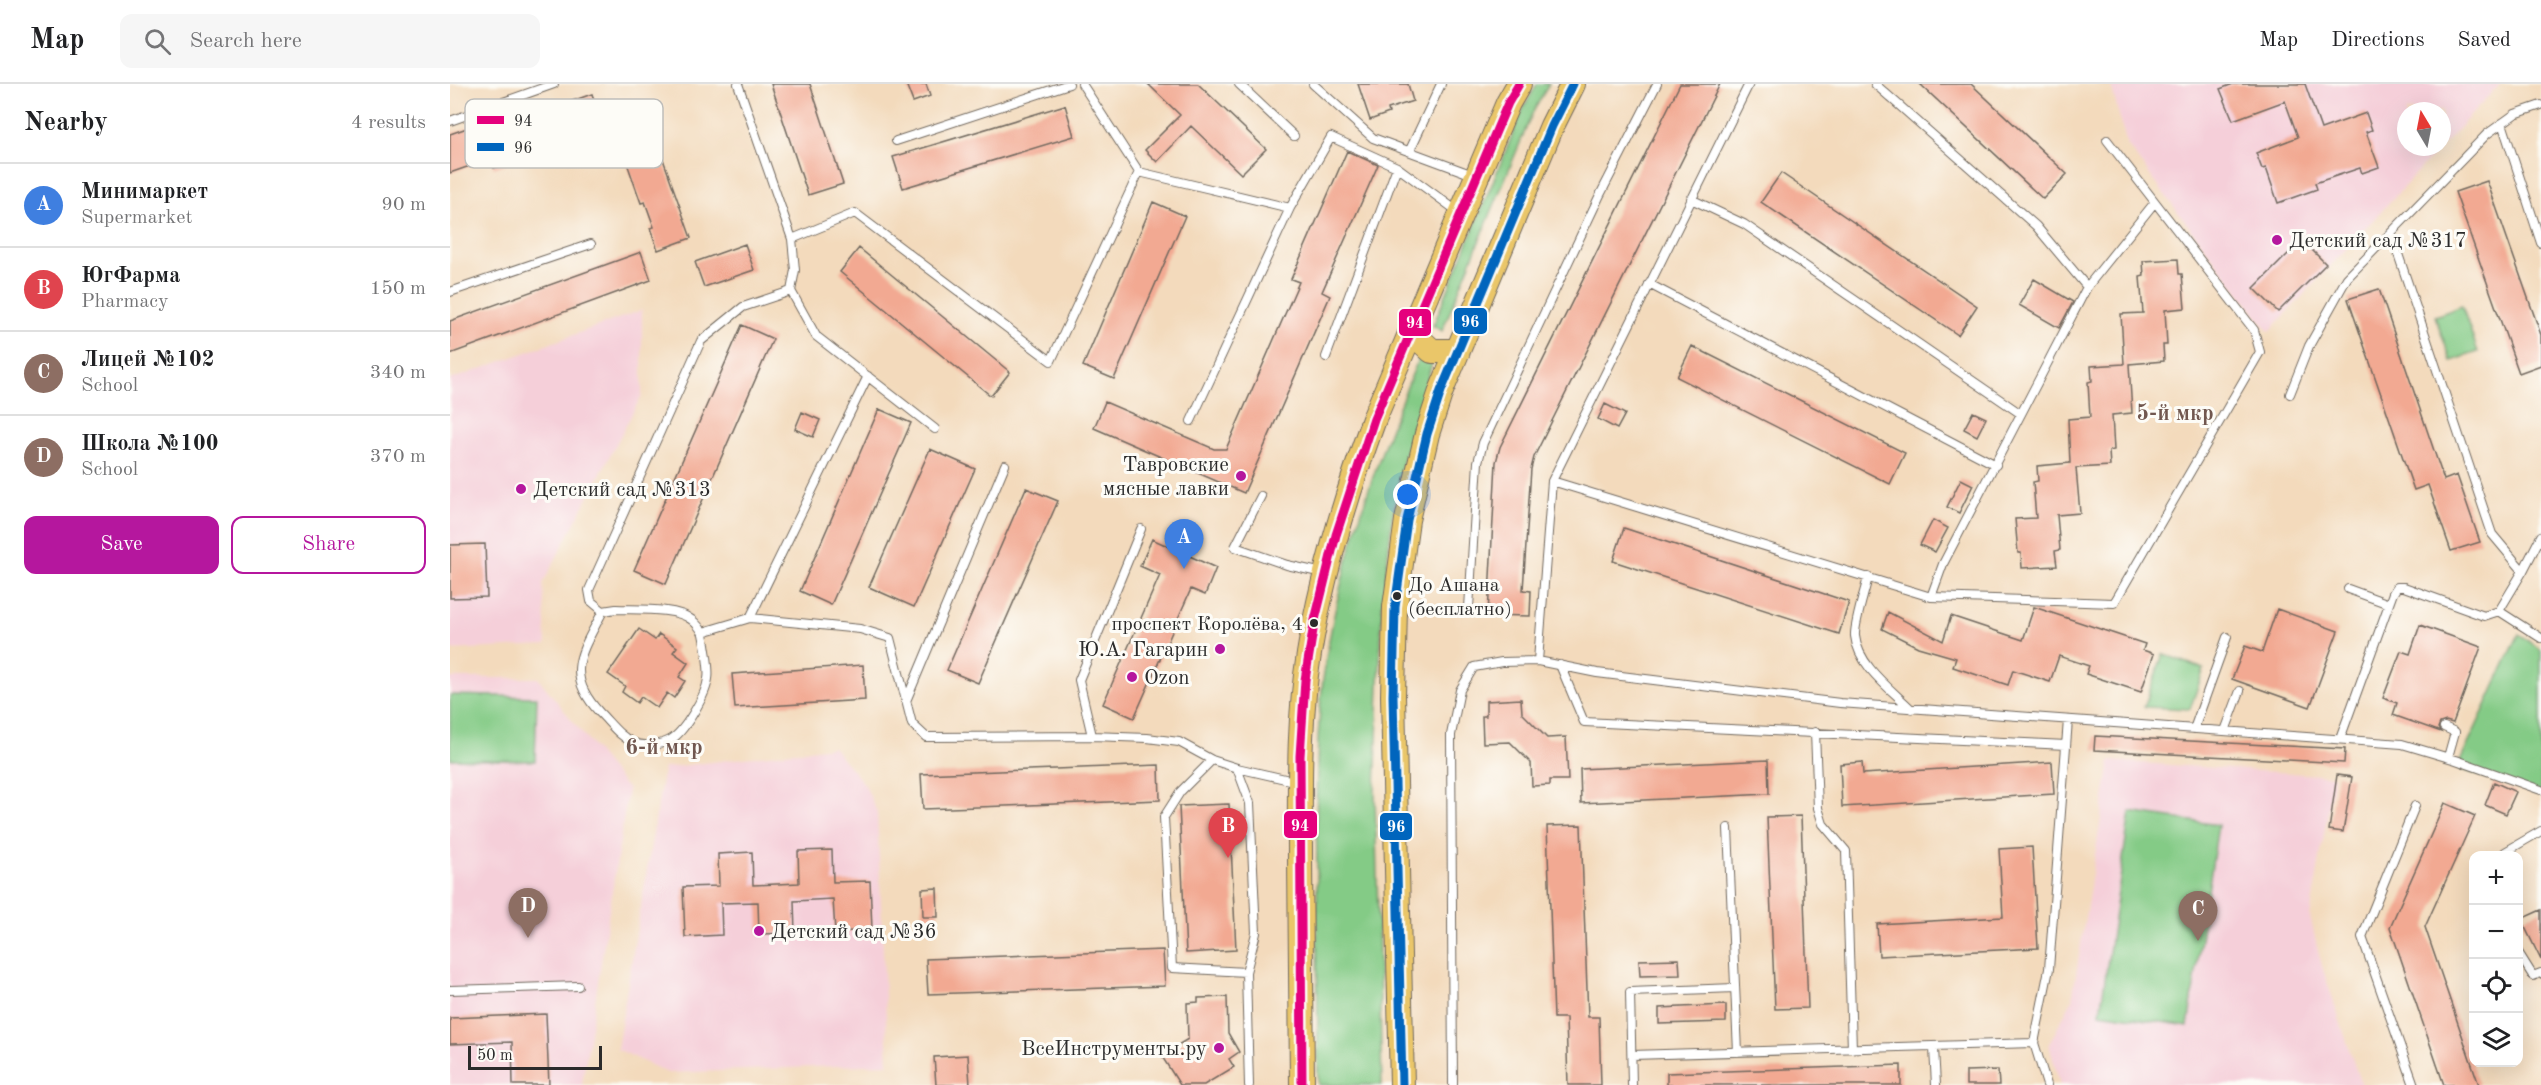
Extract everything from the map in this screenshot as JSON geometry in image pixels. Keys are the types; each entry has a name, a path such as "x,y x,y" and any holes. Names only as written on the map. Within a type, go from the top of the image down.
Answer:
{"main road":[{"path":"1302,1085 1299,783 1302,721 1309,656 1325,574 1361,456 1461,213 1518,84"},
{"path":"1402,1085 1393,696 1395,607 1400,564 1416,477 1441,392 1552,126 1573,84"},
{"path":"1413,327 1421,341 1432,351 1458,351"}],"lane":[{"path":"512,99 554,84"},
{"path":"738,84 792,239 795,270 791,291 816,336 935,429"},
{"path":"896,141 1068,84"},
{"path":"1082,84 1139,172 1290,208"},
{"path":"1239,84 1294,136"},
{"path":"1313,84 1373,138 1477,177"},
{"path":"1410,150 1441,84"},
{"path":"1470,608 1479,462 1483,443 1599,197 1656,84"},
{"path":"1538,661 1552,481 1749,84"},
{"path":"1875,84 2036,226 2087,287"},
{"path":"2290,394 2309,346 2347,278 2487,134 2515,114 2541,105"},
{"path":"450,121 465,116"},
{"path":"2502,123 2541,243"},
{"path":"1191,421 1290,208 1331,138 1397,167 1461,213"},
{"path":"1552,481 1931,597 2114,603 2260,352 2254,330 2107,140"},
{"path":"1326,357 1397,167"},
{"path":"792,239 855,213 1051,361 1139,172"},
{"path":"1691,199 1744,224 2021,414"},
{"path":"1931,597 1943,564 2087,287 2155,202"},
{"path":"2391,233 2492,534 2523,572"},
{"path":"450,292 591,244"},
{"path":"1649,284 1996,465"},
{"path":"603,611 591,600 589,590 700,341 743,307 791,291"},
{"path":"750,618 868,376"},
{"path":"905,702 1005,465"},
{"path":"1262,496 1235,547 1287,565 1325,574"},
{"path":"1092,736 1079,680 1140,529"},
{"path":"2340,739 2397,587 2404,587 2484,616 2499,611 2523,572 2541,536"},
{"path":"1868,577 1855,636 1860,653 1872,669 1911,709"},
{"path":"2348,590 2389,604"},
{"path":"616,609 680,614 692,620 703,632 709,678 698,706 672,739 659,744 636,744 616,732 589,701 580,685 578,667 603,611 616,609"},
{"path":"2499,611 2541,638"},
{"path":"703,632 750,618 860,629 890,638 912,724 926,737 1092,736 1179,741 1212,760 1299,783"},
{"path":"2194,729 2228,637"},
{"path":"1453,1085 1450,735 1460,690 1474,667 1502,662 1538,661 1597,673 1817,700 1911,709 2402,744 2448,757 2541,790"},
{"path":"1560,665 1584,722 2066,745"},
{"path":"2225,731 2240,691"},
{"path":"2046,1085 2034,1043 2049,969 2068,720"},
{"path":"2444,727 2455,732 2448,757"},
{"path":"1815,732 1818,808 1823,824 1846,851 1852,1049"},
{"path":"1212,760 1179,792 1164,817 1172,968 1246,972"},
{"path":"1237,768 1250,803 1256,921 1256,933 1246,972 1248,1085"},
{"path":"2414,1085 2362,937 2415,806"},
{"path":"1728,828 1738,1052"},
{"path":"2507,851 2541,831"},
{"path":"2523,959 2534,976 2541,973"},
{"path":"450,990 578,986"},
{"path":"1632,1085 1630,992 1735,988"},
{"path":"1632,1055 1934,1048 2034,1043"},
{"path":"1934,1048 1936,1085"}],"shaded area":[{"name":"Детский сад №317","path":"2500,84 2451,136 2451,102 2397,102 2397,156 2433,156 2269,332 2127,145 2111,85"},
{"name":"Детский сад №313","path":"642,310 642,395 543,583 546,645 450,650 450,380"},
{"path":"450,678 538,678 628,790 582,1085 450,1085"},
{"name":"Детский сад №36","path":"833,747 865,785 877,812 888,1064 668,1073 617,1049 664,768"},
{"path":"2110,761 2334,776 2310,917 2322,966 2361,1085 2060,1085 2049,1044 2072,1000"}],"green space":[{"path":"1537,84 1549,84 1532,114 1442,331 1433,326 1523,109"},
{"path":"2462,306 2478,352 2451,361 2435,316"},
{"path":"1420,355 1432,363 1400,473 1392,519 1382,608 1375,792 1382,1085 1318,1085 1316,818 1322,684 1333,619 1352,542 1390,429"},
{"path":"2519,634 2541,650 2541,795 2457,768"},
{"path":"2163,654 2204,669 2190,709 2144,707"},
{"path":"450,695 537,697 535,761 450,759"},
{"path":"2130,812 2218,825 2188,1026 2100,1013"}],"building":[{"path":"771,84 810,84 843,184 808,195"},
{"path":"906,84 926,84 930,96 913,102"},
{"path":"1148,84 1198,84 1266,149 1241,174 1191,126 1157,162 1145,150 1180,115"},
{"path":"1358,84 1408,84 1413,101 1388,109 1389,113 1370,120"},
{"path":"1680,84 1720,84 1534,457 1531,469 1523,590 1531,591 1530,616 1488,615 1496,462 1500,447"},
{"path":"1920,84 1971,84 2067,174 2043,199"},
{"path":"2233,84 2305,84 2321,129 2366,113 2372,130 2366,132 2379,167 2362,173 2360,168 2315,183 2317,189 2278,203 2266,168 2262,169 2256,153 2298,137 2285,101 2233,120 2220,89"},
{"path":"592,94 594,99 578,99"},
{"path":"1065,105 1074,136 903,188 893,157"},
{"path":"465,129 465,168 450,173 450,134"},
{"path":"1347,151 1378,165 1322,292 1330,296 1244,493 1094,428 1105,402 1214,449 1226,449 1299,282 1291,279"},
{"path":"663,159 691,238 658,250 650,228 654,227 645,202 641,203 629,168 663,168"},
{"path":"1781,173 1977,306 1958,335 1761,202"},
{"path":"2487,181 2541,335 2541,365 2519,373 2455,192"},
{"path":"1153,202 1185,216 1114,379 1083,366"},
{"path":"2302,240 2326,264 2278,312 2254,288"},
{"path":"745,244 754,270 704,287 695,262"},
{"path":"859,248 1010,372 991,396 840,272"},
{"path":"641,252 651,280 450,354 450,321"},
{"path":"2178,259 2179,274 2182,274 2185,308 2165,310 2167,345 2163,345 2164,361 2129,364 2132,413 2112,415 2114,450 2109,451 2110,466 2076,468 2080,513 2057,515 2060,550 2055,551 2057,566 2022,568 2021,553 2018,553 2015,519 2036,518 2033,482 2038,481 2037,466 2070,463 2068,419 2090,417 2088,382 2092,381 2091,366 2124,364 2121,314 2143,313 2140,277 2144,276 2143,261"},
{"path":"2034,279 2073,302 2059,328 2019,305"},
{"path":"2379,289 2444,480 2457,475 2480,542 2451,551 2428,485 2414,490 2348,299"},
{"path":"742,325 773,339 666,584 634,570"},
{"path":"1692,346 1905,453 1890,484 1677,377"},
{"path":"1605,404 1625,414 1617,429 1598,419"},
{"path":"879,409 911,423 831,605 800,591"},
{"path":"802,412 820,420 813,437 795,429"},
{"path":"1973,412 1986,418 1977,436 1964,429"},
{"path":"930,449 975,469 914,607 869,587"},
{"path":"1961,479 1973,485 1959,513 1947,507"},
{"path":"1026,488 1058,501 978,683 947,670"},
{"path":"1933,520 1948,528 1935,552 1920,545"},
{"path":"1624,528 1849,602 1839,634 1613,561"},
{"path":"1152,539 1216,568 1205,595 1191,589 1134,718 1103,704 1160,575 1140,566"},
{"path":"485,544 487,597 450,598 450,545"},
{"path":"2034,607 2145,644 2143,650 2154,654 2141,692 2086,674 2089,666 2059,656 2050,682 2013,670 2008,685 1953,667 1956,658 1918,647 1882,629 1888,612 1943,641 1951,616 2023,640"},
{"path":"2277,609 2338,631 2310,707 2232,679 2245,646 2262,652"},
{"path":"2420,625 2481,647 2453,723 2446,721 2440,723 2438,728 2441,732 2393,715 2397,703 2383,698 2401,651 2410,654"},
{"path":"639,629 655,640 659,634 677,647 673,652 688,663 679,677 685,681 674,698 667,693 657,708 641,697 637,703 622,692 625,686 608,674"},
{"path":"863,665 865,700 735,708 732,674"},
{"path":"1521,699 1522,713 1547,738 1566,737 1568,780 1550,780 1550,785 1532,786 1531,763 1510,742 1483,743 1482,716 1486,716 1486,701"},
{"path":"2095,736 2345,749 2344,763 2094,750"},
{"path":"1768,760 1769,794 1581,803 1580,769"},
{"path":"1862,762 1863,774 2052,762 2054,794 1842,807 1840,764"},
{"path":"1159,765 1160,800 923,809 921,774"},
{"path":"2337,775 2352,777 2343,832 2329,830"},
{"path":"2494,782 2516,792 2506,814 2485,805"},
{"path":"2445,803 2475,816 2425,927 2469,1056 2469,1067 2473,1067 2479,1085 2444,1085 2390,927"},
{"path":"1229,804 1236,950 1186,953 1179,806"},
{"path":"1801,816 1808,1008 1775,1009 1767,817"},
{"path":"1581,825 1588,1017 1599,1017 1601,1085 1568,1085 1566,1018 1554,1018 1547,826"},
{"path":"2032,847 2038,948 1879,956 1877,924 2003,917 1999,849"},
{"path":"832,850 833,882 870,881 872,930 835,932 833,899 794,901 795,933 759,934 758,902 721,903 722,935 685,937 683,887 719,886 718,854 752,852 753,885 799,883 798,851"},
{"path":"937,888 938,917 923,917 922,889"},
{"path":"2541,910 2541,960 2523,923 2523,918"},
{"path":"1163,950 1165,986 928,994 926,959"},
{"path":"1679,959 1680,975 1640,976 1639,960"},
{"path":"1227,997 1228,1033 1239,1052 1229,1059 1234,1067 1204,1085 1180,1085 1161,1055 1188,1039 1187,1003 1198,1002 1198,998"},
{"path":"1726,1005 1726,1022 1659,1024 1659,1008"},
{"path":"546,1014 549,1085 513,1085 512,1042 450,1044 450,1018"},
{"path":"968,1055 970,1085 936,1085 934,1057"},
{"path":"1901,1065 1901,1085 1667,1085 1667,1073"},
{"path":"1998,1070 1999,1085 1966,1085 1966,1071"}],"transit line":[{"name":"94","path":"1302,1085 1300,756 1305,680 1314,624 1336,535 1374,419 1508,103 1519,84"},
{"name":"96","path":"1402,1085 1393,696 1395,607 1407,520 1427,434 1441,391 1552,126 1573,84"}],"place":[{"name":"Детский сад №317","path":"2277,240"},
{"name":"Тавровские мясные лавки","path":"1241,476"},
{"name":"Детский сад №313","path":"521,489"},
{"name":"Минимаркет","path":"1184,569"},
{"name":"До Ашана (бесплатно)","path":"1397,596"},
{"name":"проспект Королёва, 4","path":"1314,623"},
{"name":"Ю.А. Гагарин","path":"1220,649"},
{"name":"Ozon","path":"1132,677"},
{"name":"ЮгФарма","path":"1228,858"},
{"name":"Детский сад №36","path":"759,931"},
{"name":"Школа №100","path":"528,938"},
{"name":"Лицей №102","path":"2198,941"},
{"name":"ВсеИнструменты.ру","path":"1219,1048"}],"district":[{"name":"5-й мкр","path":"2175,412"},
{"name":"6-й мкр","path":"664,746"}]}
